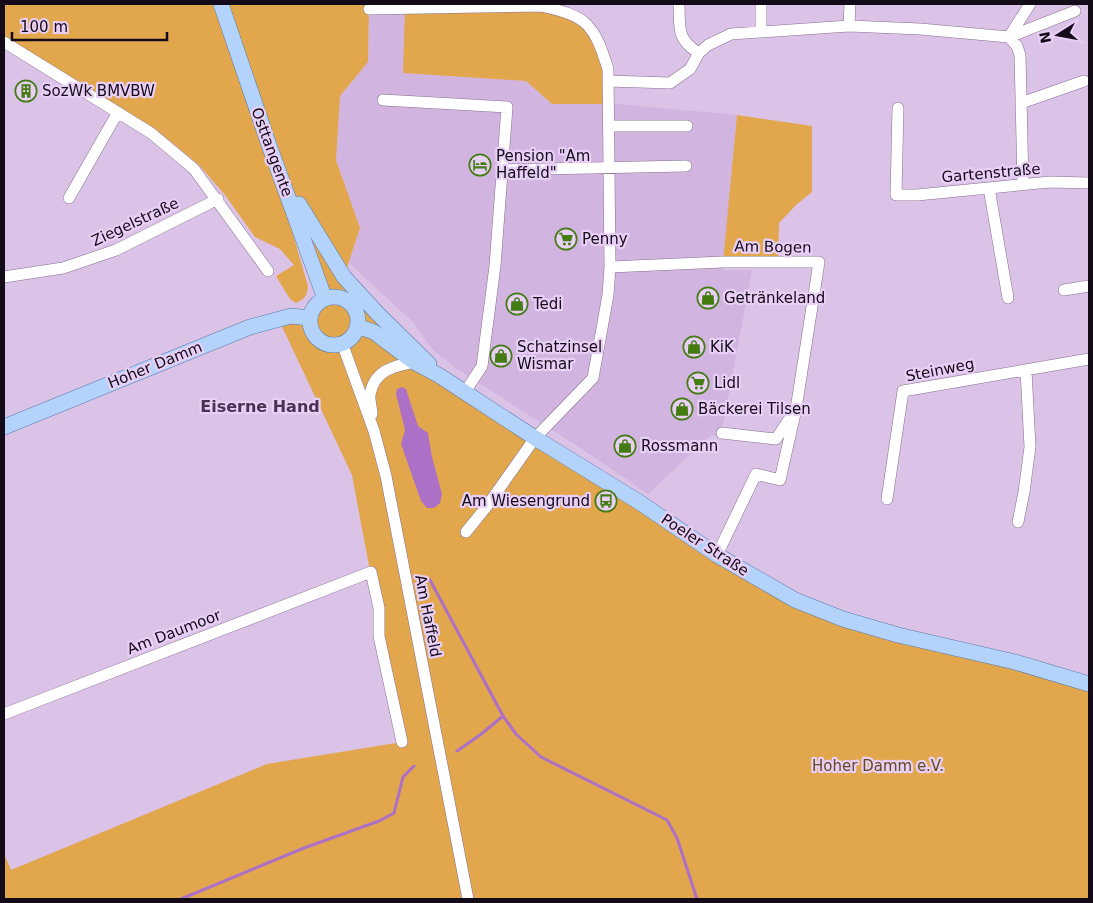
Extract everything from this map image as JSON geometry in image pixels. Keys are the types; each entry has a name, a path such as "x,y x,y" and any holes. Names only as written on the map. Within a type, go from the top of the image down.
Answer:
{"main road":[{"name":"Osttangente","path":"221,4 324,299"},
{"path":"269,145 306,217 344,277 440,376"},
{"path":"338,297 351,305 356,312 357,326 353,334 342,343 333,345 325,343 318,339 310,326 310,318 316,304 324,299 338,297"},
{"name":"Hoher Damm","path":"4,427 250,327 291,316 310,318"},
{"name":"Poeler Straße","path":"357,326 374,332 414,362 440,376 535,438 639,502 717,555 796,600 843,619 898,635 1015,662 1089,684"}],"street":[{"path":"679,4 680,32 689,47 699,53"},
{"path":"761,4 761,32"},
{"path":"849,26 850,4"},
{"path":"1009,37 1030,4"},
{"path":"369,9 541,6 567,12 588,24 601,46 608,69 610,267 606,305 593,378 535,438 487,506 466,532"},
{"path":"608,81 670,83 690,68 699,53 708,45 731,34 849,26 920,29 1009,37 1075,11"},
{"path":"1009,37 1017,46 1020,55 1022,184"},
{"path":"4,42 151,132 194,169 218,199 268,271"},
{"path":"1021,103 1084,81"},
{"path":"383,100 506,107 495,266 482,366 465,392"},
{"name":"Gartenstraße","path":"898,108 896,195 917,195 1050,182 1089,183"},
{"path":"69,198 118,112"},
{"path":"609,126 687,126"},
{"path":"502,170 686,166"},
{"path":"989,188 1008,298"},
{"name":"Ziegelstraße","path":"4,277 63,268 116,250 218,199"},
{"name":"Am Bogen","path":"610,267 723,262 819,262 796,409"},
{"path":"1064,290 1089,286"},
{"name":"Am Haffeld","path":"342,343 374,431 386,476 468,899"},
{"name":"Steinweg","path":"887,499 903,391 1089,359"},
{"path":"374,431 370,395 378,377 387,369 414,362"},
{"path":"1018,522 1030,447 1026,370"},
{"path":"722,433 776,439 796,409"},
{"path":"717,555 756,474 780,480 796,409"},
{"name":"Am Daumoor","path":"4,714 370,572 379,608 378,636 402,742"}],"shaded area":[{"path":"405,8 404,73 526,81 552,104 616,104 737,115 723,270 752,270 721,436 711,435 648,494 582,449 457,369 432,349 415,324 349,263 360,228 336,160 340,96 368,62 369,9"},
{"path":"402,387 406,389 418,426 428,433 442,494 440,503 434,508 427,508 421,501 401,444 405,430 396,394 397,389"}],"green space":[{"name":"Hoher Damm e.V.","path":"4,4 369,4 368,62 340,96 336,160 360,228 344,277 440,376 795,600 1089,684 1089,899 4,899 4,854 11,870 267,764 402,742 352,475 278,318 307,313 311,304 323,296 287,214 308,286 305,297 296,303 290,299 276,276 294,265 280,249 255,237 225,195 199,165 154,128 4,36"},
{"path":"405,8 567,12 601,46 608,104 552,104 526,81 403,73"},
{"path":"737,115 812,126 812,192 779,223 778,262 723,262"}],"waterway":[{"path":"430,580 503,716 516,734 541,757 667,820 677,838 697,899"},
{"path":"457,751 503,716"},
{"path":"181,899 304,848 379,821 394,813 403,777 414,766"}],"place":[{"name":"SozWk BMVBW","path":"26,91"},
{"name":"Pension \"Am Haffeld\"","path":"480,165"},
{"name":"Penny","path":"566,239"},
{"name":"Getränkeland","path":"708,298"},
{"name":"Tedi","path":"517,304"},
{"name":"KiK","path":"694,347"},
{"name":"Schatzinsel Wismar","path":"501,356"},
{"name":"Lidl","path":"698,383"},
{"name":"Bäckerei Tilsen","path":"682,409"},
{"name":"Rossmann","path":"625,446"},
{"name":"Am Wiesengrund","path":"606,501"}],"district":[{"name":"Eiserne Hand","path":"260,406"}]}
